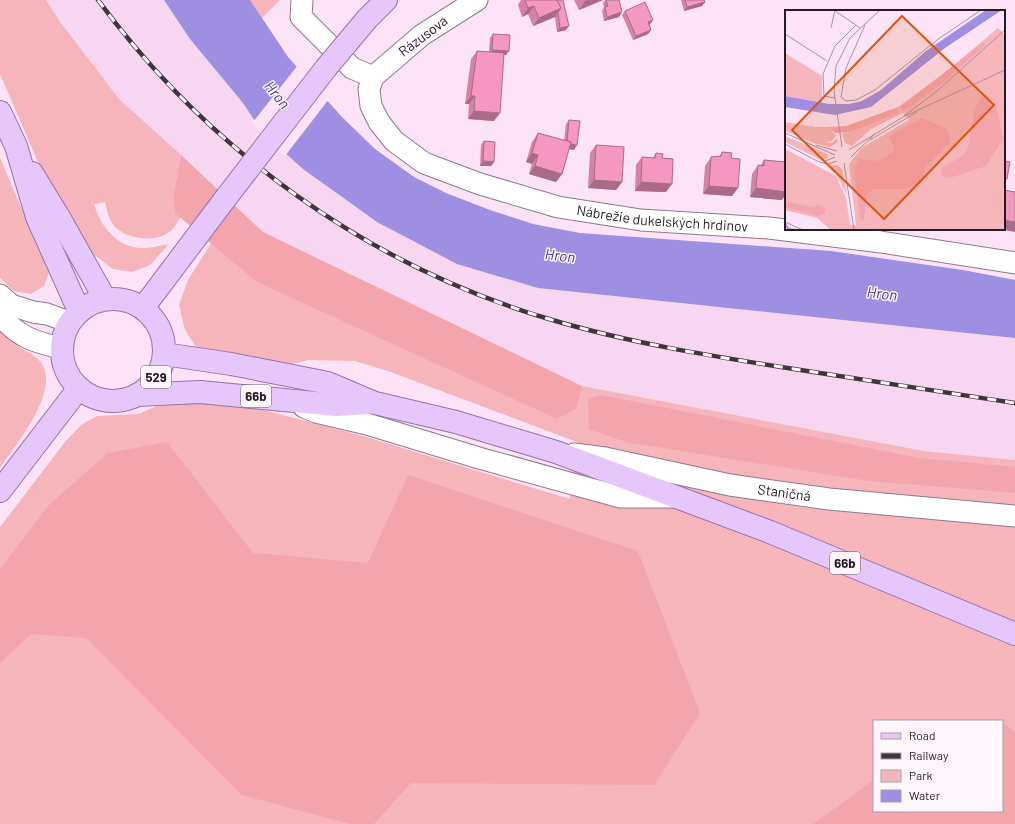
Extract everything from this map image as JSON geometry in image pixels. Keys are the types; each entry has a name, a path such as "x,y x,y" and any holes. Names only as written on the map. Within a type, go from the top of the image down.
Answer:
{"main road":[{"path":"143,308 326,68 367,19 386,0"},
{"path":"0,112 16,146 60,219 105,299"},
{"path":"16,146 37,217 74,316"},
{"name":"529","path":"118,298 143,308 157,323 162,338 164,354 156,378 148,388 137,395 126,399 113,401 101,400 89,396 71,380 65,370 61,348 63,335 74,316 91,303 105,299 118,298"},
{"name":"66b","path":"164,354 231,364 328,383 375,403 456,422 556,452 770,532 1015,634"},
{"path":"0,491 79,388"},
{"name":"66b","path":"137,395 200,392 283,398 336,404 375,403"}],"street":[{"path":"302,0 301,17 352,68 373,77"},
{"name":"Rázusova","path":"373,77 422,35 477,0"},
{"name":"Nábrežie dukelských hrdinov","path":"373,77 368,89 371,106 379,122 394,141 424,163 480,184 558,207 641,220 769,228 881,242 1015,263"},
{"path":"0,296 11,305 33,312 74,316"},
{"path":"0,315 22,336 36,342 61,348"},
{"path":"283,398 316,412 367,424 479,458 620,497 673,497"},
{"name":"Staničná","path":"556,452 605,458 671,473 745,487 829,499 1015,516"}],"shaded area":[{"path":"46,0 164,0 190,39 243,103 263,133 303,169 377,222 538,288 1015,338 1015,460 924,451 582,386 263,232 119,99 61,23"},
{"path":"181,155 263,232 582,386 577,408 557,419 255,281 175,213 173,197"},
{"path":"601,395 919,458 1015,467 1015,493 869,481 626,442 589,429 588,399"},
{"path":"167,442 253,553 368,563 408,475 638,551 700,713 654,785 411,783 374,824 350,824 242,795 86,638 31,634 0,663 0,569 49,505 108,453"},
{"path":"1005,724 1015,732 1015,824 813,824 873,781 873,812 1003,812 1003,725"}],"green space":[{"path":"0,0 46,0 61,23 119,99 181,155 173,197 175,213 181,217 173,229 169,232 157,238 142,238 128,235 116,228 109,216 105,202 94,204 106,228 112,235 126,245 150,248 169,244 150,265 132,272 113,269 93,254 72,224 37,160 0,74"},
{"path":"250,0 280,0 262,18"},
{"path":"0,158 49,272 44,286 31,294 14,291 0,278"},
{"path":"211,243 255,281 577,408 582,386 924,451 1015,460 1015,824 0,824 0,527 65,442 81,425 97,416 139,414 174,398 241,404 363,436 570,499 577,442 388,371 355,361 308,360 280,367 215,355 196,347 185,330 179,305 188,280"},
{"path":"0,329 15,344 42,364 46,376 45,389 41,403 25,433 0,468"}],"water":[{"name":"Hron","path":"164,0 250,0 288,57 342,117 375,149 414,177 446,193 490,210 533,224 580,233 831,251 963,270 1015,280 1015,338 538,288 457,264 377,222 303,169 263,133 243,103 190,39"}],"pier":[{"path":"298,65 329,99 285,156 262,135 253,122"}],"building":[{"path":"525,0 557,0 561,8 539,18 534,6 528,8"},
{"path":"557,0 563,0 569,26 560,28 558,12 561,8"},
{"path":"606,0 619,0 622,12 607,17 605,7 608,6"},
{"path":"685,0 704,0 705,2 687,7"},
{"path":"645,2 653,20 648,22 651,30 636,36 625,11"},
{"path":"493,34 510,35 509,51 492,50"},
{"path":"477,51 504,53 500,113 474,111 475,96 471,96"},
{"path":"569,120 580,121 577,145 570,144 571,142 567,141"},
{"path":"538,133 571,142 562,174 535,166 538,155 532,153"},
{"path":"484,141 495,142 494,162 483,161"},
{"path":"596,145 624,147 622,182 594,180"},
{"path":"722,152 732,153 731,158 740,159 738,188 709,186 711,157 721,156"},
{"path":"656,153 663,154 662,158 673,159 672,184 641,182 642,157 655,158"},
{"path":"764,160 785,162 785,192 756,188 758,165 764,166"},
{"path":"1005,161 1010,162 1007,179 1005,178"},
{"path":"1005,190 1015,192 1015,222 1005,220"}],"railway":[{"path":"98,0 142,55 190,106 242,153 298,196 356,235 418,268 482,296 549,319 609,335 732,359 1015,403"}]}
